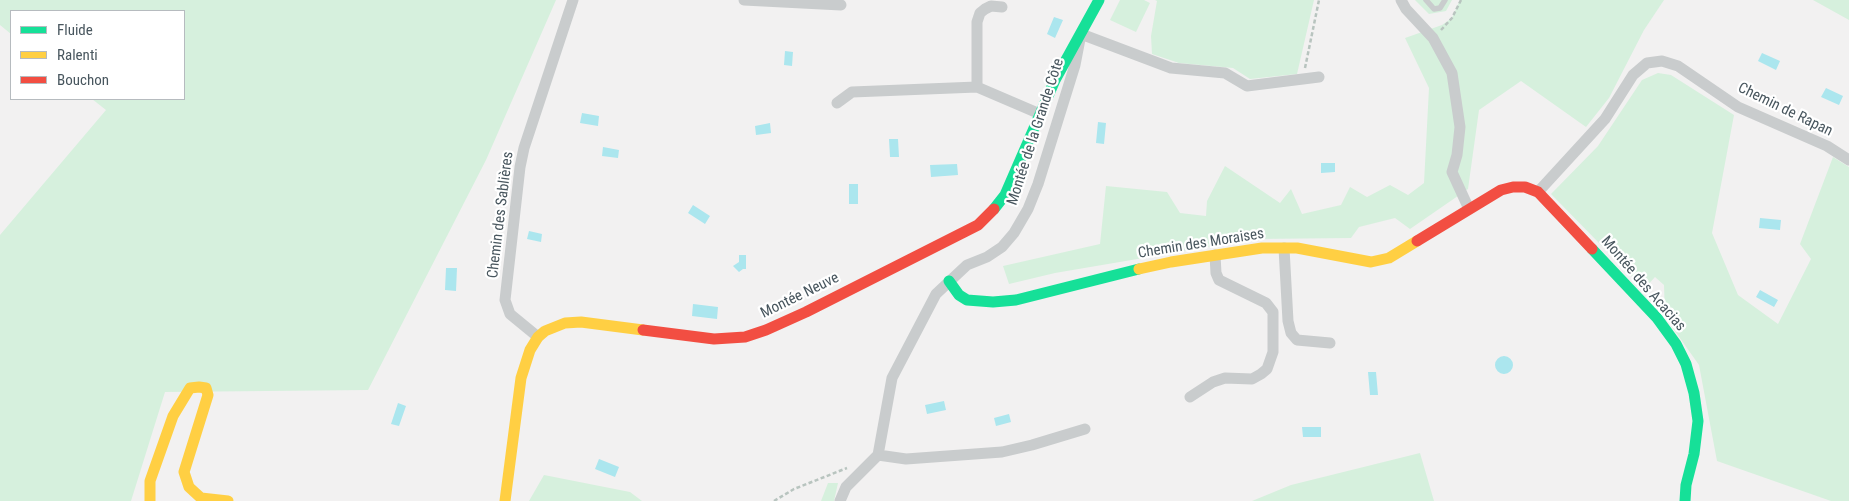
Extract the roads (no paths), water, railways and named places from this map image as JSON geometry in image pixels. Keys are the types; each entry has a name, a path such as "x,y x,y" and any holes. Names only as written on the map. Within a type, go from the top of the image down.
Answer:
{"street":[{"name":"Chemin des Sablières","path":"538,337 510,314 505,300 520,167 524,148 573,0"},
{"path":"744,0 842,5"},
{"name":"Montée Neuve","path":"538,337 553,326 581,322 714,339 732,339 766,330 806,312 924,251 966,232 986,218 1005,195 1055,80 1099,0"},
{"path":"1401,0 1406,9 1433,38 1452,73 1460,127 1457,155 1452,172 1469,209"},
{"path":"977,87 977,22 980,13 984,9 991,6 1002,7"},
{"path":"1081,34 1171,68 1225,73 1247,86 1319,77"},
{"name":"Montée de la Grande Côte","path":"878,455 892,378 936,294 967,265 1002,247 1014,233 1028,209 1038,184 1075,65 1081,34"},
{"name":"Chemin de Rapan","path":"1538,192 1605,120 1633,75 1646,63 1662,61 1678,66 1738,107 1827,146 1849,160"},
{"path":"837,103 852,92 977,87 1040,114"},
{"name":"Chemin des Moraises","path":"946,284 967,300 993,302 1016,300 1171,262 1262,248 1297,248 1371,262 1389,258 1501,190 1525,187 1538,192"},
{"name":"Montée des Acacias","path":"1538,192 1657,318 1676,344 1686,364 1694,393 1698,421 1694,454 1686,485 1685,501"},
{"path":"1284,248 1288,321 1291,334 1297,340 1330,343"},
{"path":"1190,397 1213,382 1225,378 1252,379 1267,368 1273,352 1273,312 1266,303 1219,280 1216,274 1215,255"},
{"path":"505,501 521,378 530,350 538,337"},
{"path":"150,501 150,481 173,416 190,388 198,387 206,388 208,395 184,472 189,487 201,498 228,501"},
{"path":"840,501 846,487 878,455 906,459 1002,452 1085,429"}],"lane":[{"path":"1426,0 1434,8 1440,8 1445,0"}],"water":[{"path":"1054,17 1063,20 1055,38 1047,34"},
{"path":"785,51 793,52 792,66 784,65"},
{"path":"1762,53 1780,61 1776,70 1758,61"},
{"path":"1826,88 1843,96 1839,105 1821,97"},
{"path":"582,113 599,116 598,126 580,123"},
{"path":"1098,122 1106,123 1104,144 1096,143"},
{"path":"770,123 771,133 756,135 755,126"},
{"path":"889,139 898,139 899,157 890,157"},
{"path":"603,147 619,150 618,158 602,156"},
{"path":"1321,163 1335,163 1335,172 1321,173"},
{"path":"957,164 958,175 931,177 930,165"},
{"path":"849,184 858,184 858,204 849,204"},
{"path":"693,205 710,216 705,224 688,213"},
{"path":"1760,218 1781,220 1780,230 1759,228"},
{"path":"529,231 542,234 541,242 527,239"},
{"path":"739,255 746,255 746,269 739,272 733,266 739,262"},
{"path":"446,268 457,268 456,291 445,290"},
{"path":"1760,290 1778,300 1774,307 1756,297"},
{"path":"693,304 718,307 717,319 692,316"},
{"path":"1500,356 1508,356 1513,361 1511,372 1500,374 1495,369 1495,361"},
{"path":"1368,372 1376,372 1378,395 1370,395"},
{"path":"944,401 946,410 927,414 925,405"},
{"path":"398,403 406,406 399,426 391,424"},
{"path":"1009,414 1011,422 996,426 994,418"},
{"path":"1302,427 1321,427 1321,437 1303,437"},
{"path":"599,459 619,467 615,477 595,469"}]}
